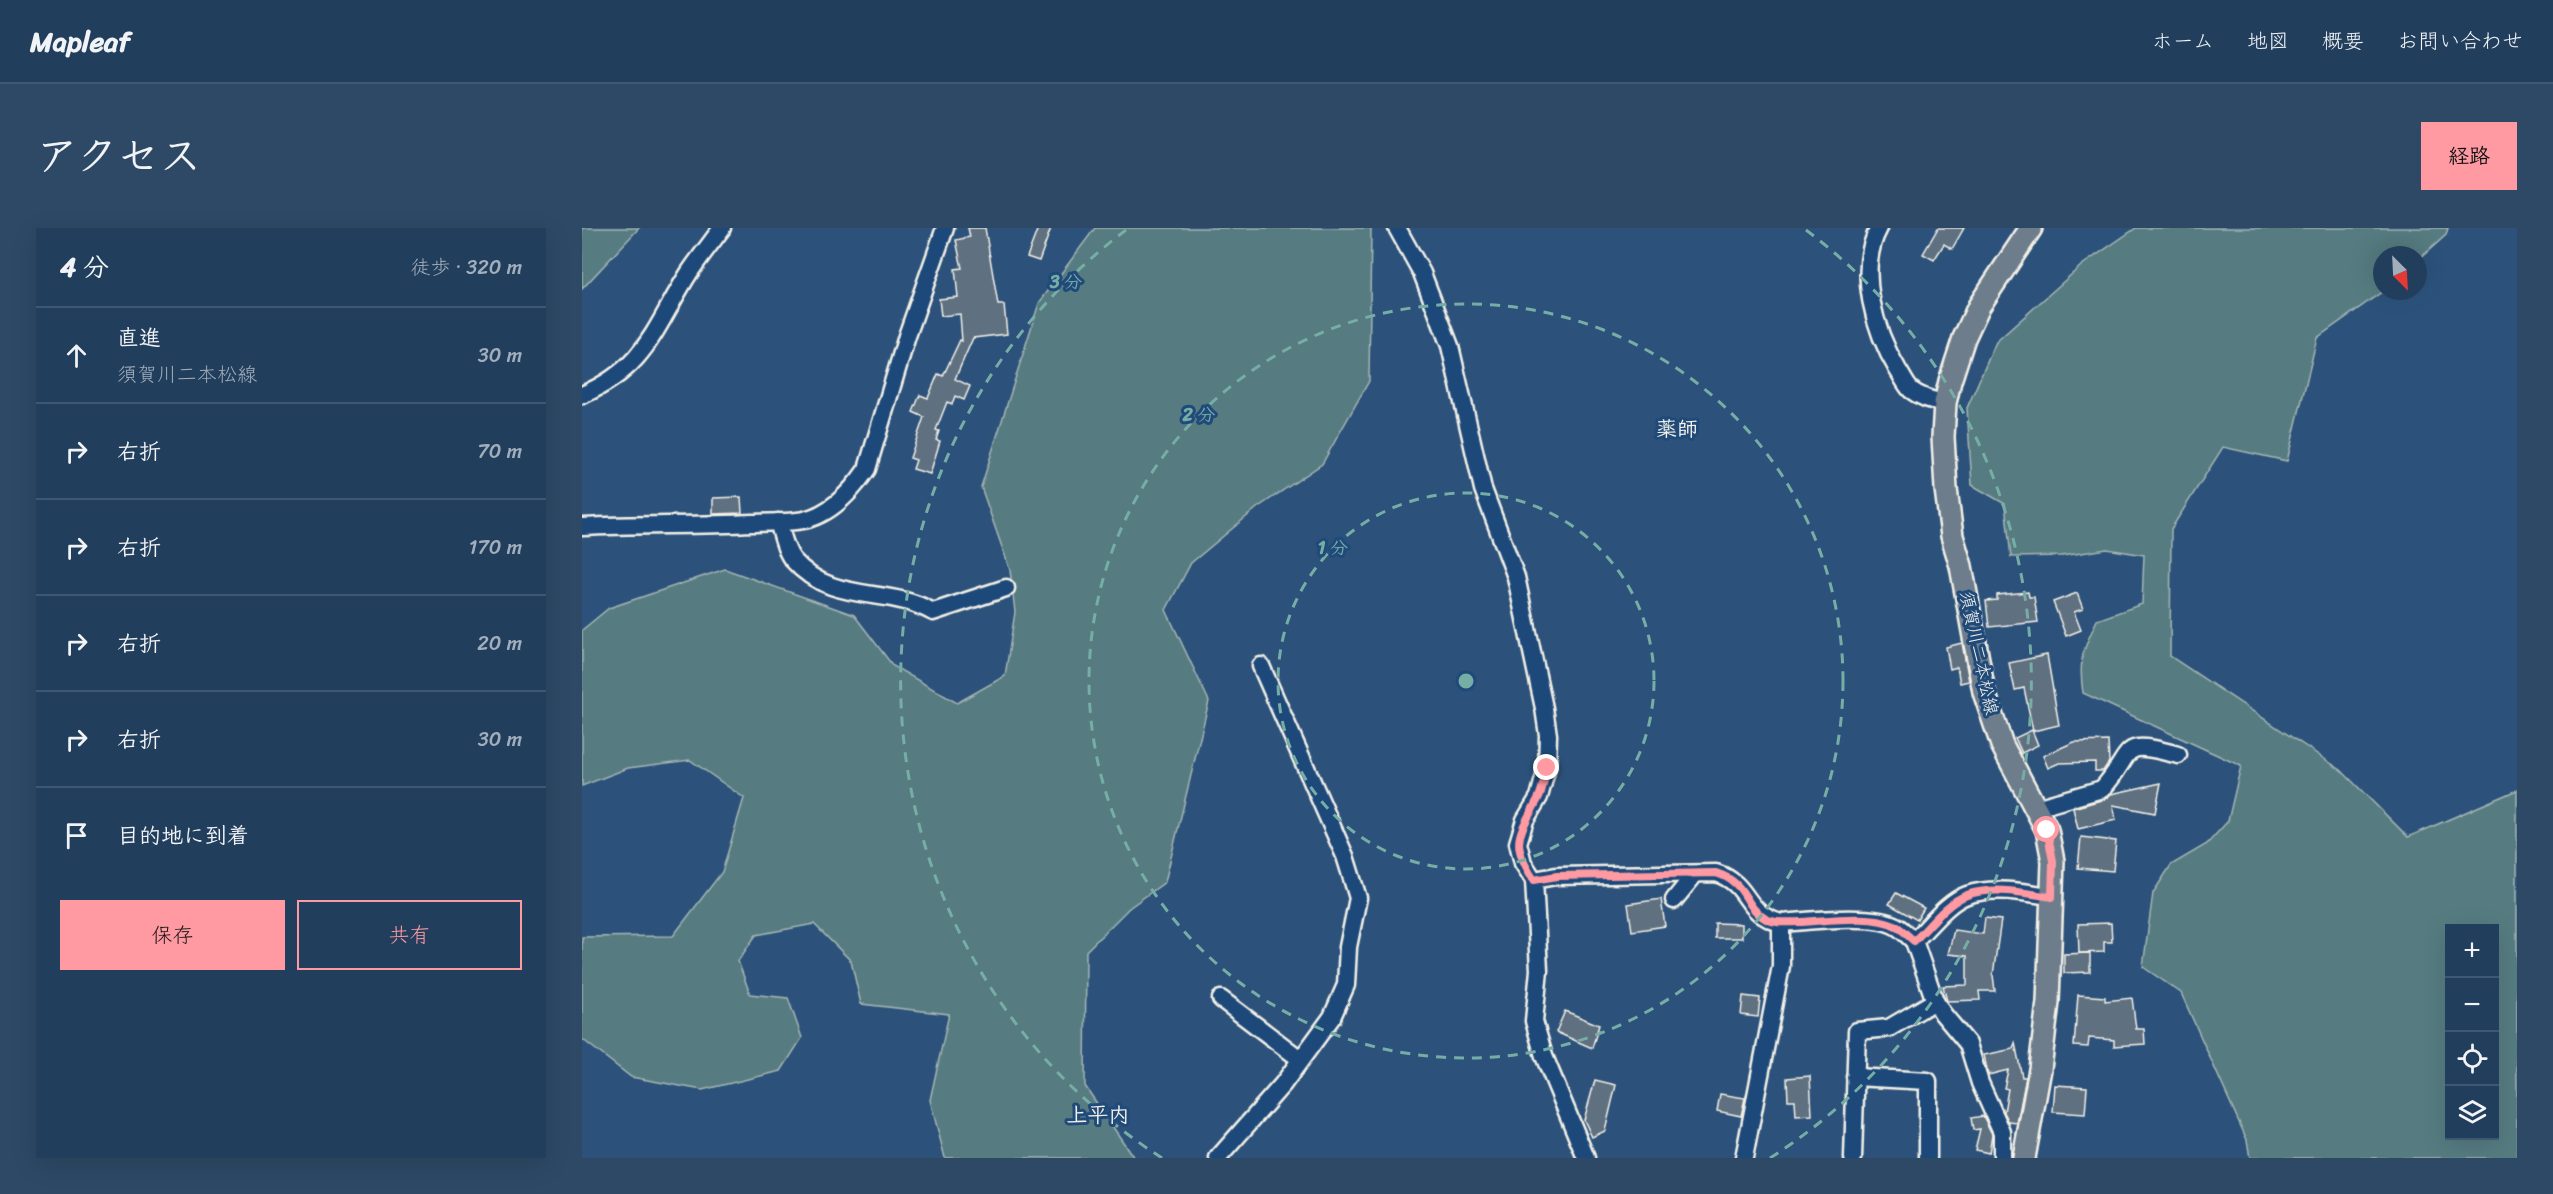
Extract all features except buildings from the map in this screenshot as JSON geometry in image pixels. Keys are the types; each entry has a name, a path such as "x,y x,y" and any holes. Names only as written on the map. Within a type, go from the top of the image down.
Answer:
{"main road":[{"name":"須賀川二本松線","path":"2024,1158 2040,1069 2048,1002 2052,897 2051,842 2036,808 2002,745 1984,692 1961,566 1952,536 1942,436 1945,403 1964,339 1979,306 2031,228"}],"street":[{"path":"582,395 613,380 634,362 652,339 689,274 722,228"},
{"path":"582,526 804,520 822,513 846,495 867,469 907,336 945,228"},
{"path":"1397,228 1422,273 1450,346 1483,489 1516,577 1544,708 1548,735 1547,768 1539,797 1525,820 1518,843 1523,863 1534,880 1539,969 1534,1021 1544,1056 1586,1158"},
{"path":"1879,228 1874,237 1870,287 1881,333 1894,363 1910,389 1928,400 1945,403"},
{"path":"778,522 792,559 814,577 843,591 914,602 933,612 1006,588"},
{"path":"1218,1158 1249,1125 1332,1017 1346,985 1348,947 1358,898 1345,856 1261,666"},
{"path":"2036,808 2102,789 2128,752 2137,747 2154,748 2178,755"},
{"path":"1534,880 1557,876 1716,873 1728,877 1741,887 1754,909 1766,919 1781,922 1857,919 1882,921 1896,926 1914,941 1935,1001 1968,1044 1980,1083 2002,1132 2002,1158"},
{"path":"1674,900 1695,874"},
{"path":"1914,941 1953,903 1966,895 2007,891 2052,897"},
{"path":"1744,1158 1781,966 1781,922"},
{"path":"1221,999 1300,1059"},
{"path":"1853,1158 1857,1031 1889,1028 1935,1001"},
{"path":"1855,1077 1928,1081 1928,1158"}],"green space":[{"path":"582,228 639,228 582,289"},
{"path":"1095,228 1371,228 1369,381 1322,464 1257,508 1191,563 1166,610 1209,701 1165,882 1129,908 1086,951 1085,1086 1134,1158 945,1158 930,1100 949,1014 861,1004 851,961 814,924 756,935 738,961 750,994 788,998 802,1038 781,1071 702,1090 631,1077 582,1039 582,937 673,936 722,872 744,798 690,760 628,768 582,786 582,630 609,608 725,569 854,615 893,666 957,703 1005,676 1015,612 1010,570 981,487 1039,303"},
{"path":"2136,228 2448,228 2446,235 2427,252 2427,246 2373,246 2373,298 2317,338 2287,461 2223,447 2171,529 2170,656 2341,770 2408,837 2517,790 2517,1158 2250,1158 2247,1140 2181,993 2143,967 2153,893 2171,865 2207,844 2228,821 2241,766 2083,693 2081,671 2083,655 2097,620 2142,604 2144,555 2107,549 2062,556 2011,557 2005,504 1972,485 1967,408 1996,342 2082,265"}],"district":[{"name":"薬師","path":"1677,429"},
{"name":"上平内","path":"1098,1115"}],"route":[{"path":"1547,768 1539,797 1525,820 1518,843 1523,863 1534,880 1557,876 1716,873 1728,877 1741,887 1754,909 1766,919 1781,922 1857,919 1882,921 1896,926 1914,941 1953,903 1966,895 2007,891 2052,897 2053,861 2047,830"}]}
